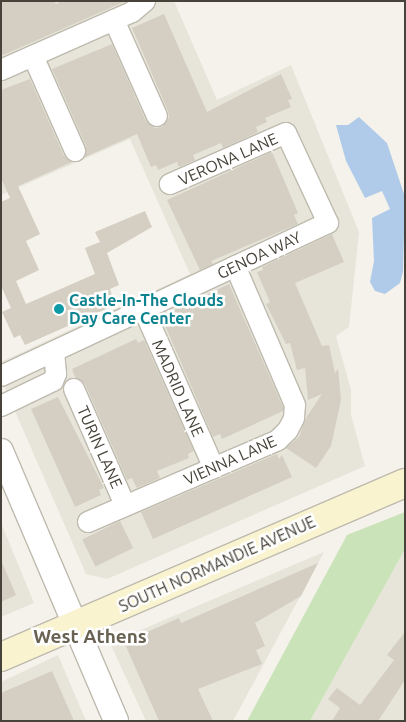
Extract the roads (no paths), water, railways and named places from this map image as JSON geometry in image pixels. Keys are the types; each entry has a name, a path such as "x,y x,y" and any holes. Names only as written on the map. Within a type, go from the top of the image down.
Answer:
{"main road":[{"name":"SOUTH NORMANDIE AVENUE","path":"1,656 75,626 405,483"}],"street":[{"path":"1,70 132,12 145,1"},
{"path":"114,20 157,116"},
{"path":"33,56 75,151"},
{"name":"VERONA LANE","path":"170,184 286,133 328,223"},
{"name":"GENOA WAY","path":"1,376 328,223"},
{"name":"VIENNA LANE","path":"88,522 278,440 294,418 295,405 235,266"},
{"name":"MADRID LANE","path":"143,308 214,468"},
{"path":"1,406 54,381 56,374 54,351"},
{"name":"TURIN LANE","path":"74,389 125,506"},
{"path":"1,451 116,721"}],"water":[{"path":"359,117 387,143 405,197 403,272 400,283 385,294 375,291 370,282 374,261 372,218 390,209 382,191 365,198 346,161 336,125 348,125"}],"place":[{"name":"Castle-In-The Clouds Day Care Center","path":"59,309"}],"district":[{"name":"West Athens","path":"90,637"}]}
